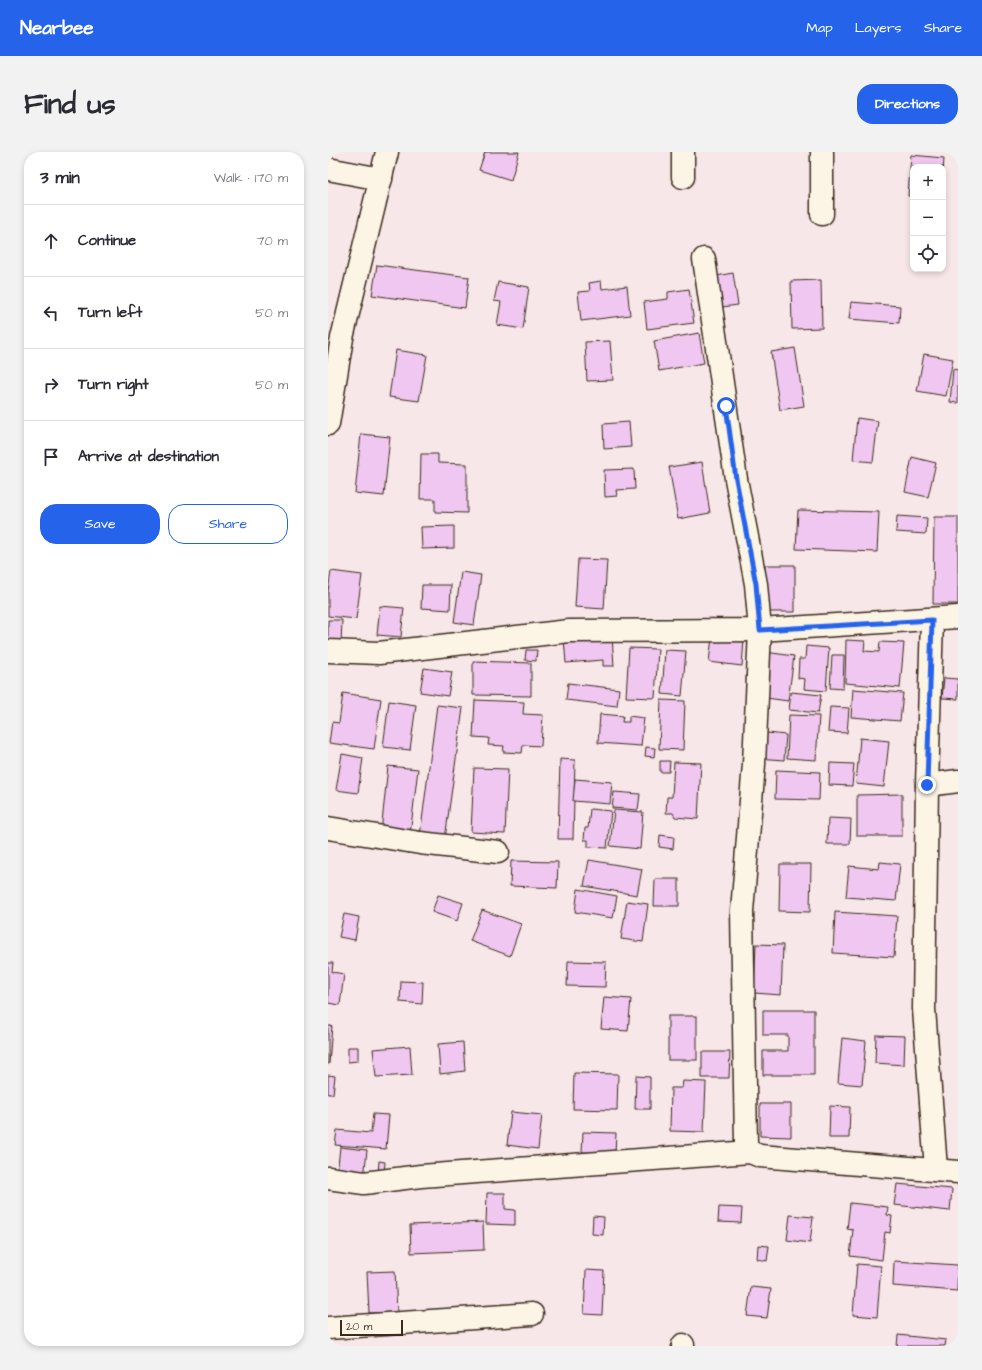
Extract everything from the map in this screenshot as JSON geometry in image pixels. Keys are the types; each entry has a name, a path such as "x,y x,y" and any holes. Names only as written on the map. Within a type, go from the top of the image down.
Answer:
{"street":[{"path":"328,424 331,393 342,338 387,152"},
{"path":"683,152 683,177"},
{"path":"822,152 822,214"},
{"path":"328,169 381,179"},
{"path":"704,259 736,479 756,584 760,630 754,764 742,911 746,1144 750,1152"},
{"path":"328,651 379,653 569,631 760,630 932,620 958,617"},
{"path":"932,620 927,785 924,1009 936,1169"},
{"path":"927,785 958,781"},
{"path":"328,828 420,843 498,852"},
{"path":"328,1178 364,1183 421,1176 750,1152 760,1156 936,1169 958,1172"},
{"path":"328,1328 532,1314"}],"building":[{"path":"485,152 519,152 511,180 479,170"},
{"path":"911,155 944,158 944,164 910,164"},
{"path":"910,169 910,196 908,196"},
{"path":"377,265 469,277 465,308 372,295"},
{"path":"733,273 738,305 714,308 710,277"},
{"path":"821,280 822,328 792,329 791,281"},
{"path":"601,281 602,289 627,286 630,315 581,321 578,292 590,291 589,283"},
{"path":"498,282 529,287 523,329 497,325 501,302 494,301"},
{"path":"689,289 694,323 647,329 644,302 668,299 668,292"},
{"path":"851,302 900,306 899,323 849,319"},
{"path":"699,333 704,363 659,371 654,341"},
{"path":"610,341 613,380 587,381 585,342"},
{"path":"795,348 804,406 780,410 771,352"},
{"path":"396,350 427,355 419,401 389,397"},
{"path":"924,354 953,359 946,396 917,391"},
{"path":"953,369 958,370 958,403 950,402"},
{"path":"857,418 878,421 873,462 853,460"},
{"path":"629,422 631,447 604,449 603,424"},
{"path":"361,434 390,437 384,496 355,493"},
{"path":"421,454 438,454 438,463 467,464 467,513 435,512 435,499 420,499"},
{"path":"912,457 936,463 928,497 905,492"},
{"path":"702,462 710,513 678,519 669,467"},
{"path":"634,469 635,489 616,490 617,496 605,497 604,470"},
{"path":"798,510 879,512 877,552 796,549"},
{"path":"897,516 927,518 926,534 896,532"},
{"path":"934,517 958,517 958,604 933,604"},
{"path":"454,526 454,548 422,549 421,527"},
{"path":"578,559 607,560 604,609 575,607"},
{"path":"765,565 795,565 795,612 764,612"},
{"path":"331,571 362,575 356,619 328,616 328,592"},
{"path":"461,572 481,575 474,625 454,622"},
{"path":"422,585 451,585 450,610 421,608"},
{"path":"380,606 404,608 401,637 377,635"},
{"path":"328,620 342,620 341,644 328,643"},
{"path":"612,636 614,666 603,666 603,660 566,663 564,639"},
{"path":"712,637 744,640 742,666 709,662"},
{"path":"846,640 865,641 864,651 879,652 880,642 904,643 900,688 845,683"},
{"path":"806,646 829,648 826,691 804,689 805,679 798,678 799,659 805,659"},
{"path":"629,648 658,649 655,698 626,697"},
{"path":"526,650 537,650 536,661 525,660"},
{"path":"665,650 686,651 682,696 662,694"},
{"path":"765,652 794,656 788,701 759,697"},
{"path":"832,655 844,655 843,689 830,688"},
{"path":"473,661 531,663 531,696 473,695"},
{"path":"424,668 452,672 448,696 420,692"},
{"path":"944,678 958,679 958,699 942,698"},
{"path":"568,683 619,689 617,706 566,700"},
{"path":"853,689 903,693 900,721 851,717"},
{"path":"791,692 821,695 818,713 789,710"},
{"path":"343,693 381,699 374,749 329,743 332,722 339,723"},
{"path":"475,700 524,702 523,714 543,715 541,746 523,745 522,753 503,752 504,746 488,745 489,738 473,737"},
{"path":"661,700 685,701 683,750 659,749"},
{"path":"389,701 416,705 410,750 383,747"},
{"path":"437,705 463,708 445,839 420,836"},
{"path":"830,707 849,708 847,733 828,732"},
{"path":"600,714 623,716 622,722 629,722 629,716 644,718 641,746 598,743"},
{"path":"789,715 819,716 816,760 787,758"},
{"path":"758,732 786,735 784,760 756,758"},
{"path":"860,738 889,741 884,787 856,784"},
{"path":"646,747 655,748 654,757 645,756"},
{"path":"342,754 363,758 358,793 336,790"},
{"path":"560,759 575,760 573,839 558,839"},
{"path":"660,761 670,761 669,772 660,772"},
{"path":"674,762 701,763 698,819 675,817 673,813 666,813 667,797 672,797"},
{"path":"830,763 854,764 852,786 829,785"},
{"path":"388,766 418,769 410,835 381,832"},
{"path":"474,768 508,769 505,834 471,832"},
{"path":"776,770 820,772 819,800 775,799"},
{"path":"575,779 612,782 610,804 573,801"},
{"path":"614,792 640,794 638,810 612,808"},
{"path":"902,794 902,836 857,836 857,795"},
{"path":"590,809 611,811 607,848 588,847 588,840 584,840 585,828 588,828"},
{"path":"614,810 643,812 640,849 610,846"},
{"path":"828,818 851,819 850,844 827,844"},
{"path":"660,835 674,837 673,849 659,847"},
{"path":"589,860 642,869 637,895 584,886"},
{"path":"511,861 558,862 557,888 510,886"},
{"path":"880,862 900,864 896,901 846,897 849,866 879,869"},
{"path":"780,864 811,864 810,912 779,911"},
{"path":"655,879 679,879 679,906 654,906"},
{"path":"578,889 617,896 613,918 575,912"},
{"path":"438,895 463,903 457,921 432,912"},
{"path":"627,901 648,904 643,942 621,939"},
{"path":"482,910 521,924 510,956 470,941"},
{"path":"835,912 897,916 894,957 833,953"},
{"path":"344,914 359,917 355,940 339,937"},
{"path":"756,944 783,945 781,995 754,993"},
{"path":"568,961 606,962 605,987 567,986"},
{"path":"328,963 333,963 332,972 344,974 340,1005 328,1003"},
{"path":"401,981 423,982 422,1004 400,1002"},
{"path":"604,997 631,999 628,1031 601,1029"},
{"path":"763,1010 814,1010 814,1075 763,1075 763,1051 788,1051 788,1035 763,1035"},
{"path":"668,1016 697,1016 697,1060 668,1060"},
{"path":"328,1026 332,1026 329,1064 328,1064"},
{"path":"876,1035 905,1036 904,1065 875,1063"},
{"path":"842,1038 866,1041 862,1085 838,1083"},
{"path":"463,1042 465,1071 440,1074 438,1044"},
{"path":"410,1046 412,1075 376,1077 373,1049"},
{"path":"348,1047 358,1047 358,1061 348,1062"},
{"path":"702,1052 730,1052 729,1078 702,1078"},
{"path":"574,1073 618,1074 617,1110 573,1109"},
{"path":"328,1075 335,1076 333,1094 328,1094"},
{"path":"636,1076 650,1077 650,1109 635,1109"},
{"path":"683,1081 706,1082 704,1132 670,1131 671,1088 682,1088"},
{"path":"760,1104 791,1104 791,1137 760,1136"},
{"path":"830,1106 850,1107 849,1138 829,1138"},
{"path":"511,1112 542,1115 538,1149 507,1145"},
{"path":"373,1114 389,1115 386,1149 335,1145 337,1130 371,1133"},
{"path":"583,1132 616,1133 615,1153 582,1152"},
{"path":"340,1147 367,1150 364,1178 337,1175"},
{"path":"379,1161 385,1162 384,1174 378,1173"},
{"path":"897,1184 952,1189 950,1211 894,1205"},
{"path":"487,1193 505,1193 505,1209 515,1210 515,1225 486,1224"},
{"path":"850,1203 888,1207 887,1215 892,1216 890,1233 885,1232 882,1260 850,1256 853,1230 847,1229"},
{"path":"719,1207 742,1208 741,1223 718,1222"},
{"path":"790,1215 813,1217 810,1243 787,1240"},
{"path":"593,1216 604,1217 603,1235 592,1234"},
{"path":"483,1222 484,1250 411,1253 410,1225"},
{"path":"758,1245 769,1246 767,1261 757,1259"},
{"path":"894,1261 958,1265 957,1291 893,1286"},
{"path":"857,1264 881,1266 877,1317 853,1315"},
{"path":"586,1270 604,1271 602,1315 584,1314"},
{"path":"395,1271 397,1312 369,1313 367,1272"},
{"path":"751,1287 771,1289 767,1318 747,1316"},
{"path":"898,1335 946,1340 945,1346 897,1346"}],"route":[{"path":"726,406 736,479 756,584 760,630 932,620 927,785"}]}
